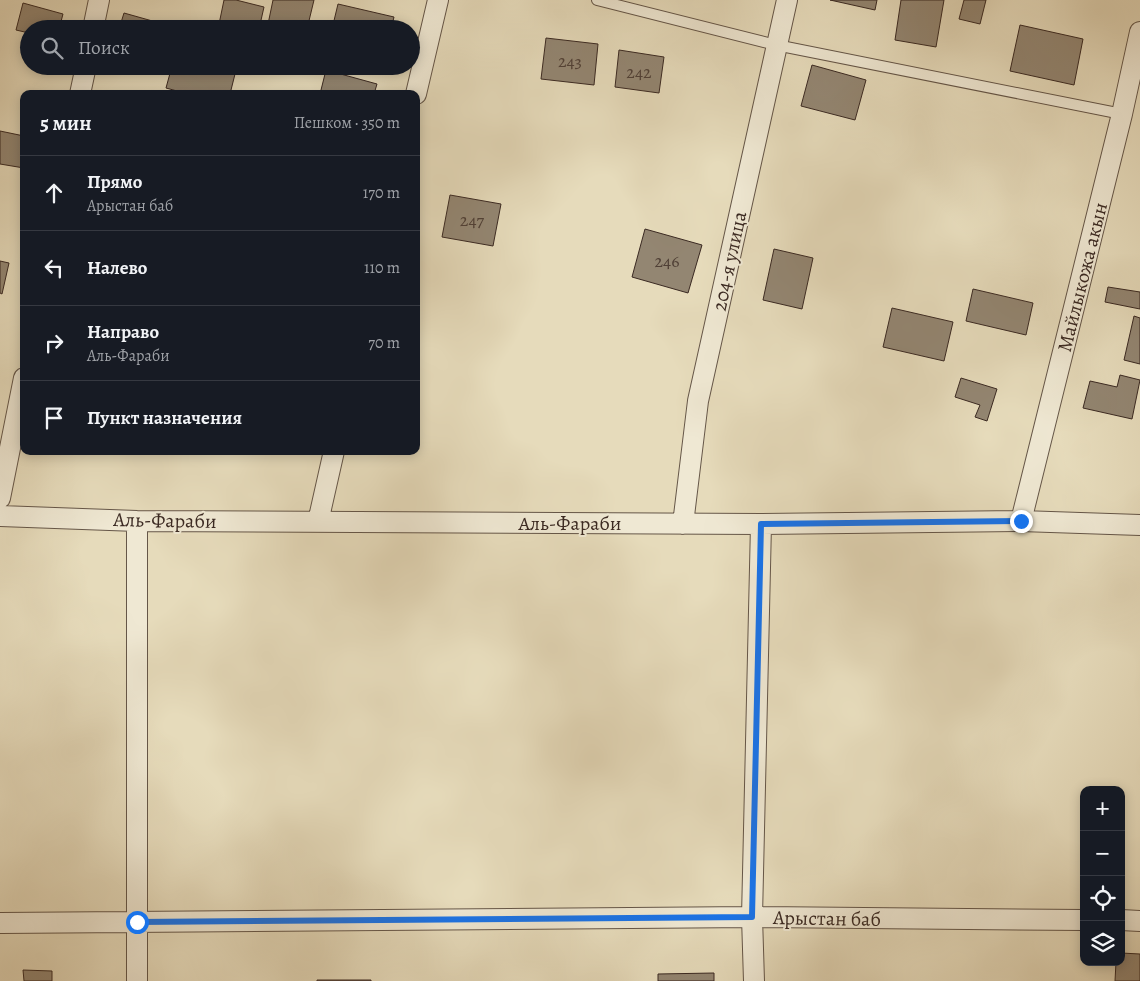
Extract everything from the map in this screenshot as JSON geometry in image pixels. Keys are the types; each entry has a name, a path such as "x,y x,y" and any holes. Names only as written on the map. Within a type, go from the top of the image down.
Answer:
{"street":[{"path":"95,20 99,0"},
{"path":"417,90 438,0"},
{"name":"204-я улица","path":"683,524 698,401 787,0"},
{"name":"Майлыкожа акын","path":"1021,521 1122,114 1140,32"},
{"path":"81,90 84,75"},
{"path":"0,498 20,398"},
{"path":"318,522 333,455"},
{"name":"Аль-Фараби","path":"0,516 137,521 761,524 1021,521 1140,525"},
{"path":"137,521 137,981"},
{"path":"754,981 752,917 761,524"},
{"name":"Арыстан баб","path":"0,923 752,917 1080,920"},
{"path":"1125,920 1140,920"}],"lane":[{"path":"597,0 776,44 1122,114"}],"building":[{"path":"224,0 236,0 264,7 261,20 220,20"},
{"path":"273,0 314,0 309,20 269,20"},
{"path":"830,0 877,0 875,10"},
{"path":"901,0 944,0 936,47 895,40"},
{"path":"964,0 986,0 980,24 959,19"},
{"path":"23,3 63,14 61,20 20,20 20,31 16,30"},
{"path":"338,4 394,17 393,20 334,20"},
{"path":"124,13 149,20 122,20"},
{"path":"1020,25 1083,39 1074,85 1010,71"},
{"path":"546,38 598,44 594,85 541,79"},
{"path":"619,50 664,57 659,93 615,87"},
{"path":"812,65 866,80 855,120 801,106"},
{"path":"170,75 235,75 231,90 173,90 166,88"},
{"path":"325,75 344,75 377,84 375,90 321,90"},
{"path":"0,131 20,135 20,167 0,164"},
{"path":"450,195 501,204 493,246 442,237"},
{"path":"645,229 702,245 688,293 632,277"},
{"path":"774,249 813,258 802,309 763,300"},
{"path":"0,261 9,263 2,294 0,293"},
{"path":"1108,287 1140,292 1140,309 1105,302"},
{"path":"973,289 1033,303 1026,335 966,321"},
{"path":"892,308 953,322 944,361 883,347"},
{"path":"1134,316 1140,318 1140,364 1124,360"},
{"path":"1120,375 1140,380 1132,419 1083,408 1090,381 1117,387"},
{"path":"961,378 997,389 987,421 975,417 980,405 955,397"},
{"path":"1125,953 1140,954 1140,981 1115,981 1116,966 1125,966"},
{"path":"23,970 52,971 52,981 24,981"},
{"path":"714,973 714,981 658,981 658,974"},
{"path":"371,980 371,981 317,981"}],"route":[{"path":"137,922 752,917 761,524 1021,521"}]}
